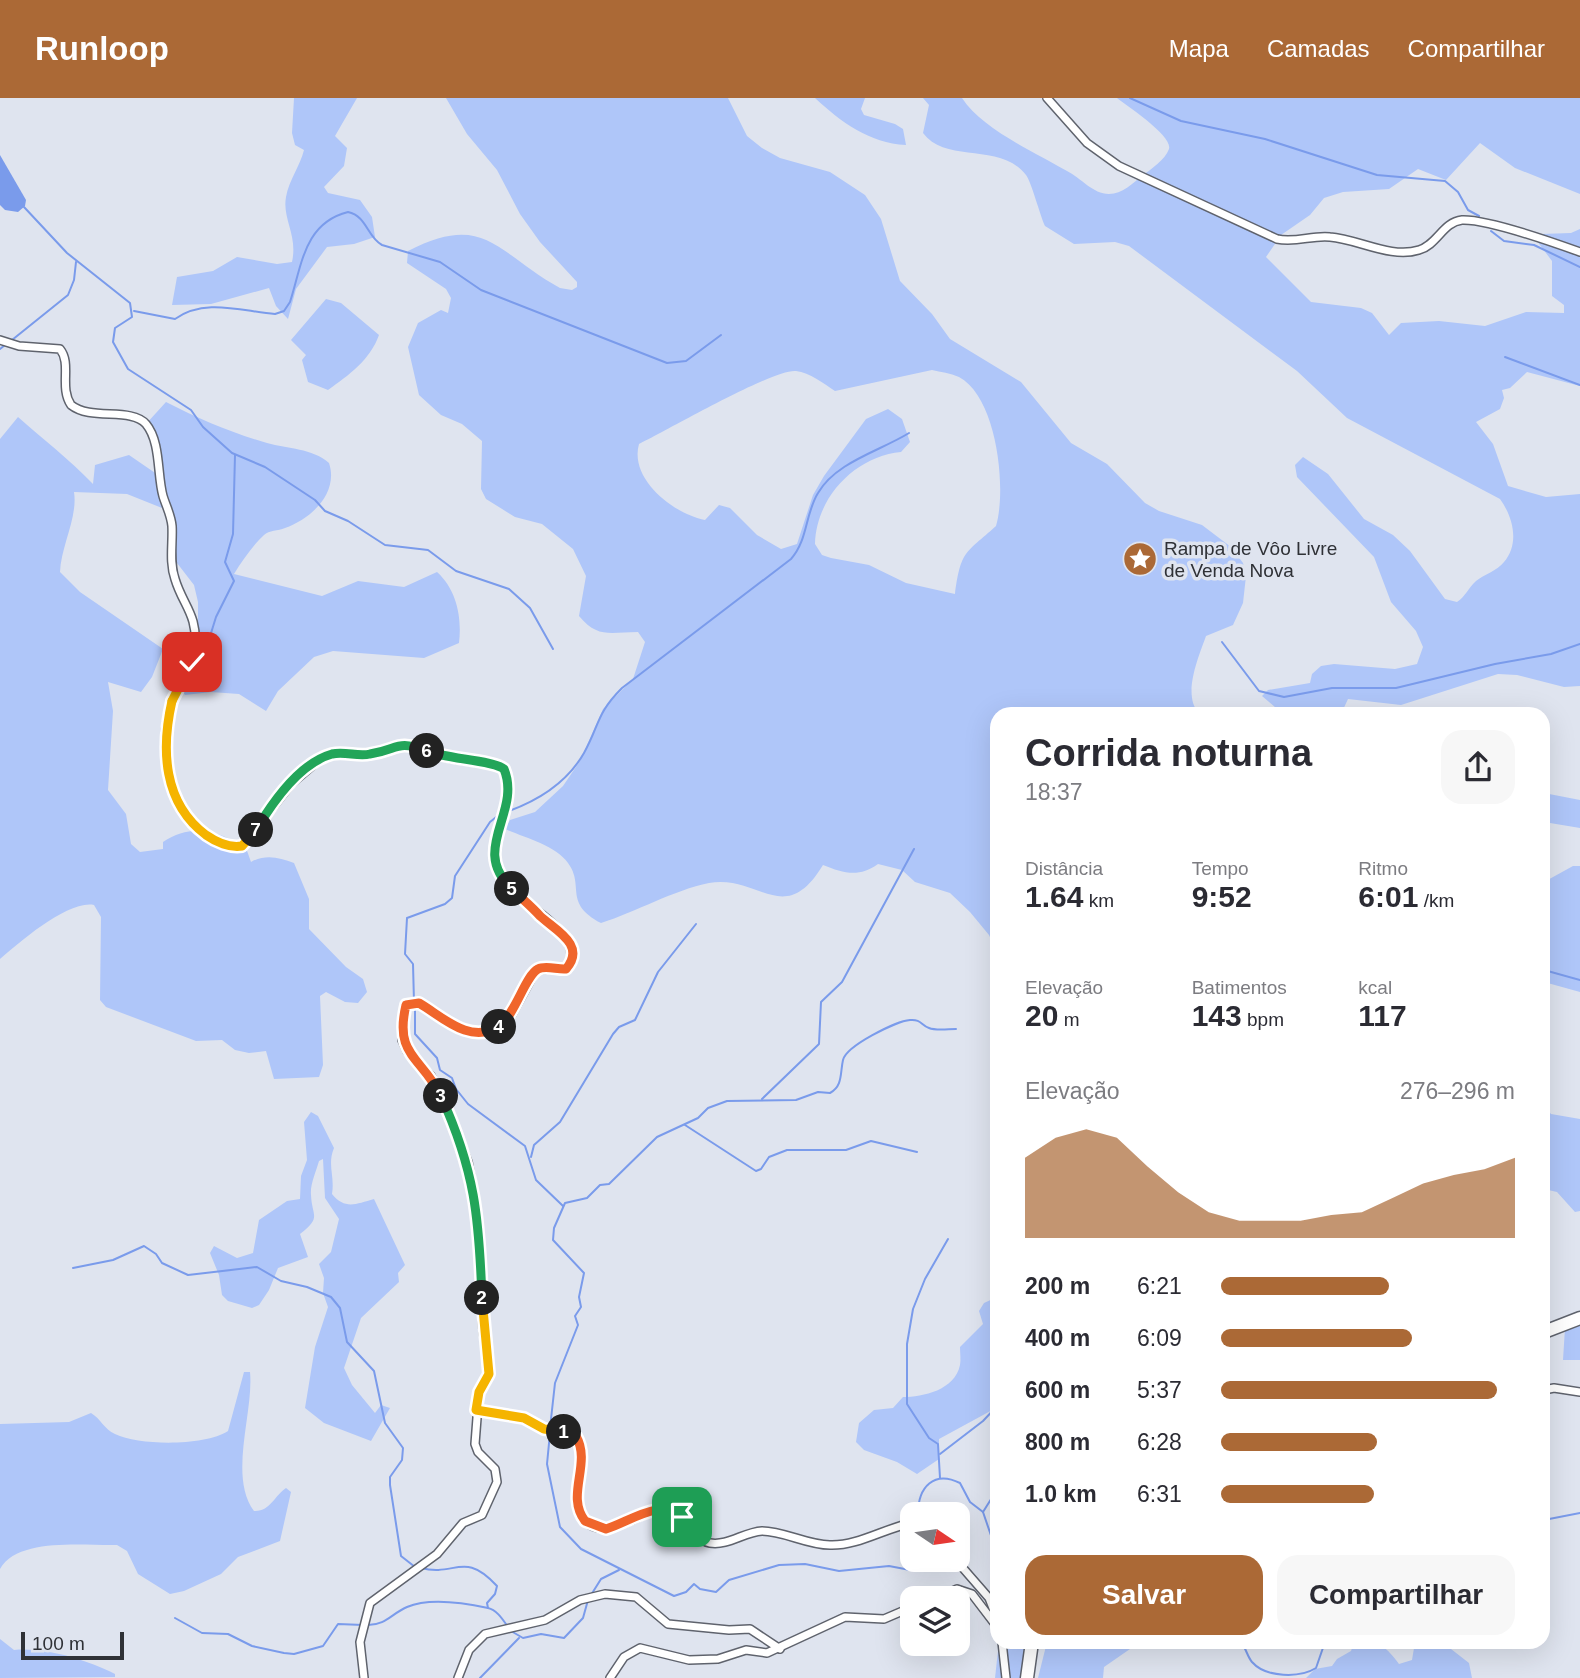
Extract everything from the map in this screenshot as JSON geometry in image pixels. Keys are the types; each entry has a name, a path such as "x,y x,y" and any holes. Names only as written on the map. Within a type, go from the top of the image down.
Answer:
{"highway":[{"path":"1550,1330 1580,1318"},
{"path":"1027,1678 1031,1649"}],"street":[{"path":"1047,98 1087,143 1119,166 1277,239 1294,242 1326,236 1414,251 1430,245 1446,228 1461,220 1549,240 1580,252"},
{"path":"0,340 19,346 60,349 65,356 64,389 71,405 89,413 135,418 149,430 163,498 172,522 174,578 191,610 195,639 194,656 171,702 166,732 166,760 176,798 189,819 204,833 229,846 242,846 291,784 313,765 331,755 371,754 403,744 449,758 494,764 504,769 508,792 505,813 495,838 497,869 508,885 567,937 572,948 571,963 566,969 536,971 512,1014 495,1029 482,1032 458,1028 413,1002 406,1005 402,1033 407,1051 431,1076 468,1162 476,1205 489,1370 479,1392 476,1410 477,1448 497,1474 493,1496 481,1515 463,1523 440,1551 370,1603 360,1642 364,1678"},
{"path":"1550,1389 1580,1392"},
{"path":"476,1410 524,1418 544,1429 576,1436 583,1455 577,1507 585,1521 599,1528 668,1509 682,1517 695,1536 711,1543 760,1531 833,1546 900,1526"},
{"path":"966,1572 990,1601"},
{"path":"970,1593 990,1618"},
{"path":"458,1678 469,1650 485,1634 545,1620 580,1600 605,1594 636,1597 668,1624 729,1630 750,1629 780,1648"},
{"path":"610,1678 624,1657 640,1648 681,1659 708,1660 746,1650 767,1653 845,1618 884,1619 900,1612"},
{"path":"1003,1649 1006,1678"}],"shaded area":[{"path":"294,98 357,98 335,136 347,148 344,166 324,187 328,193 360,200 372,217 375,237 354,244 327,247 296,289 288,319 276,306 269,288 211,304 172,305 177,277 213,271 237,257 277,264 292,262 293,244 285,205 304,150 295,145 292,133"},
{"path":"446,98 728,98 747,136 762,148 780,158 830,172 865,195 881,219 900,281 932,314 950,339 1021,382 1071,443 1107,464 1145,503 1159,511 1202,525 1231,547 1243,563 1246,576 1243,603 1233,625 1206,636 1193,676 1192,697 1195,707 990,707 990,937 950,893 915,882 902,870 878,864 858,873 823,865 809,884 796,894 783,896 770,895 727,882 709,883 601,923 582,908 578,901 573,871 562,857 548,847 505,829 510,820 535,812 563,786 580,761 603,709 633,679 645,642 638,632 605,633 592,628 579,616 586,576 573,549 542,524 515,517 486,499 481,489 482,441 462,424 441,415 419,395 408,347 418,323 441,310 448,313 451,298 446,289 407,263 408,251 434,240 456,235 473,236 489,241 560,288 572,290 577,287 577,282 540,242 520,214 497,170 467,134","holes":["932,370 959,377 972,388 982,404 996,445 1000,490 996,526 966,554 955,594 906,583 869,565 822,555 815,544 823,510 842,482 854,470 869,461 901,452 910,442 902,419 888,409 866,419 813,495 797,544 781,549 757,535 730,508 719,505 705,520 680,511 657,493 641,470 639,444 744,389 784,373 796,371 806,374 835,391"]},
{"path":"815,98 865,98 861,109 864,115 903,129 906,145 880,140 856,130"},
{"path":"923,98 962,98 982,120 996,130 1072,174 1092,189 1109,194 1131,185 1161,161 1169,149 1168,143 1157,129 1117,98 1580,98 1580,194 1515,168 1480,143 1446,180 1418,169 1389,189 1343,192 1324,198 1310,215 1281,235 1266,257 1311,302 1361,308 1372,313 1389,335 1401,323 1439,321 1485,326 1526,312 1564,313 1564,305 1552,296 1552,261 1537,241 1541,234 1571,233 1580,229 1580,386 1527,372 1510,388 1502,390 1504,398 1500,409 1476,422 1493,444 1508,486 1546,497 1580,494 1580,686 1564,687 1517,675 1498,674 1401,705 1348,699 1344,707 1275,707 1262,696 1268,690 1310,683 1312,674 1321,666 1334,664 1395,669 1417,664 1423,647 1416,631 1391,602 1374,557 1297,477 1295,465 1303,457 1328,474 1364,519 1393,535 1410,551 1445,599 1457,602 1476,581 1498,568 1509,555 1513,530 1505,506 1500,499 1347,418 1297,371 1129,246 1115,242 1074,244 1045,226 1028,178 1015,165 988,155 945,148 923,133 929,105"},
{"path":"0,155 26,200 25,206 18,212 5,210 0,205"},
{"path":"326,299 341,303 379,335 364,359 351,373 328,390 308,382 302,360 306,355 291,340"},
{"path":"166,402 228,430 307,452 329,463 330,485 320,503 295,524 264,535 234,574 322,596 358,581 404,587 437,572 449,587 457,605 459,643 424,658 333,651 314,657 278,691 266,711 239,694 211,692 185,695 181,689 201,658 204,643 198,626 198,602 194,585 177,563 172,512 127,494 74,492 74,511 60,572 80,592 163,649 152,677 141,692 108,682 113,711 108,790 126,814 131,844 140,852 163,849 163,842 184,832 204,831 225,837 246,848 251,862 272,857 294,863 309,899 309,929 346,967 363,979 367,992 358,1003 345,1002 326,992 320,996 323,1065 319,1077 274,1079 266,1051 249,1053 235,1050 222,1040 196,1041 106,1007 100,1000 101,917 94,905 83,905 58,915 0,959 0,439 18,417 93,484 95,465 129,455 161,477 146,424"},
{"path":"1550,794 1580,800 1580,828 1550,823"},
{"path":"1573,866 1580,866 1580,992 1550,984 1550,879"},
{"path":"311,1112 318,1116 334,1148 331,1160 332,1194 346,1204 374,1199 405,1265 398,1273 399,1282 361,1318 344,1368 352,1385 375,1413 381,1405 390,1408 371,1441 324,1423 305,1408 315,1347 328,1307 319,1264 331,1252 339,1219 325,1198 323,1159 319,1161 311,1187 313,1220 300,1234 308,1257 278,1268 259,1305 252,1308 228,1301 222,1295 219,1275 210,1253 214,1246 237,1258 253,1253 259,1220 287,1201 300,1199 301,1176 307,1160 304,1122"},
{"path":"1550,1113 1580,1119 1580,1211 1575,1212 1557,1192 1550,1190"},
{"path":"990,1300 990,1411 939,1439 939,1459 917,1474 897,1462 864,1450 856,1442 859,1423 874,1410 893,1408 903,1397 920,1396 952,1381 960,1365 960,1347 983,1324 979,1311 984,1303"},
{"path":"1580,1322 1580,1360 1563,1360 1565,1328"},
{"path":"244,1372 250,1372 250,1388 242,1462 243,1480 254,1511 264,1509 286,1488 291,1492 280,1541 238,1557 221,1574 184,1591 170,1594 138,1574 127,1551 117,1545 53,1545 36,1548 9,1559 0,1569 0,1424 69,1422 91,1413 111,1432 126,1438 172,1443 204,1439 228,1431"},
{"path":"0,1639 14,1650 39,1651 79,1659 115,1674 115,1677 0,1678"},
{"path":"998,1649 1028,1649 1023,1678 995,1678"},
{"path":"1045,1649 1130,1649 1104,1667 1103,1678 1038,1678"},
{"path":"1384,1649 1399,1664 1412,1660 1414,1649 1451,1649 1469,1663 1472,1678 1306,1678 1315,1669 1332,1666 1337,1659 1351,1651"}],"waterway":[{"path":"1130,98 1181,121 1265,139 1377,175 1445,181 1458,192 1468,210 1479,216"},
{"path":"24,207 67,253 130,303 132,317 115,328 113,342 128,369 191,410 203,427 232,453 265,467 315,500 325,511 348,521 385,545 428,550 456,571 509,589 530,608 553,649"},
{"path":"134,311 175,319 186,313 211,307 275,314 284,311 290,302 302,260 313,236 333,218 348,212 359,218 382,245 440,262 481,290 667,363 686,361 721,335"},
{"path":"1491,231 1504,241 1534,245 1580,267"},
{"path":"12,340 68,295 74,280 76,262"},
{"path":"0,349 5,345"},
{"path":"1505,357 1580,385"},
{"path":"509,811 542,795 570,772 584,753 603,712 622,688 791,559 801,544 814,501 826,482 847,465 909,433"},
{"path":"194,688 216,617 234,581 225,562 233,534 235,455"},
{"path":"1222,642 1259,691 1284,697 1332,688 1396,688 1495,664 1551,654 1580,644"},
{"path":"414,1002 413,964 405,954 407,918 445,904 452,898 455,876 490,822 500,814"},
{"path":"762,1099 819,1044 821,1002 842,982 914,849"},
{"path":"531,1157 534,1145 560,1122 613,1034 619,1027 635,1020 658,972 696,924"},
{"path":"1550,972 1580,980"},
{"path":"415,1007 415,1034 437,1058 440,1070 452,1078 456,1089 468,1104 525,1146 536,1180 563,1206"},
{"path":"550,1428 555,1383 578,1325 575,1316 581,1307 579,1297 584,1273 553,1240 554,1228 565,1203 587,1198 600,1185 609,1184 657,1137 698,1118 708,1108 727,1101 796,1100 818,1092 830,1093 839,1083 846,1054 883,1029 903,1021 914,1020 932,1029 956,1029"},
{"path":"685,1125 756,1171 761,1169 769,1157 787,1150 846,1150 871,1141 917,1152"},
{"path":"940,1478 938,1444 929,1438 907,1404 907,1344 913,1309 925,1279 948,1239"},
{"path":"73,1268 113,1260 144,1246 156,1254 162,1263 188,1275 257,1267 281,1281 307,1287 331,1297 340,1308 347,1342 374,1371 385,1423 403,1448 402,1460 390,1477 390,1485 401,1556 415,1567"},
{"path":"940,1454 990,1414"},
{"path":"550,1433 547,1464 560,1527 581,1549 674,1596 686,1592 694,1584 700,1589 716,1592 729,1580 779,1565 805,1564 839,1571 889,1566 900,1568"},
{"path":"920,1502 924,1489 935,1480 942,1479 960,1483 970,1502"},
{"path":"990,1501 983,1512 990,1533"},
{"path":"970,1502 983,1512"},
{"path":"1550,1519 1580,1513"},
{"path":"421,1568 476,1569 497,1586 495,1594 487,1603 488,1608"},
{"path":"591,1595 601,1579 619,1570"},
{"path":"511,1631 523,1638 541,1634 564,1638 583,1618 588,1600"},
{"path":"368,1625 384,1621 407,1607 437,1602 491,1609 508,1627"},
{"path":"175,1618 202,1633 228,1634 252,1646 294,1654 323,1646 338,1624 363,1625"},
{"path":"480,1678 519,1638"},
{"path":"1244,1649 1250,1660 1258,1667 1283,1675 1301,1674 1316,1668 1323,1649"}],"place":[{"name":"Rampa de Vôo Livre de Venda Nova","path":"1140,559"}],"route":[{"path":"192,662 178,683 168,717 166,760 170,783 189,819 211,839 229,846 240,847 244,844 291,784 319,760 337,753 366,755 403,744 436,755 494,764 504,769 508,792 505,813 495,838 497,869 508,885 567,937 572,948 571,963 566,969 539,968 531,977 512,1014 495,1029 482,1032 458,1028 448,1024 426,1007 413,1002 406,1005 402,1033 407,1051 431,1076 442,1097 468,1162 481,1252 484,1330 489,1370 488,1378 479,1392 476,1410 524,1418 544,1429 576,1436 583,1455 577,1507 585,1521 592,1526 606,1529 647,1513 668,1509 676,1511 682,1517"}]}
